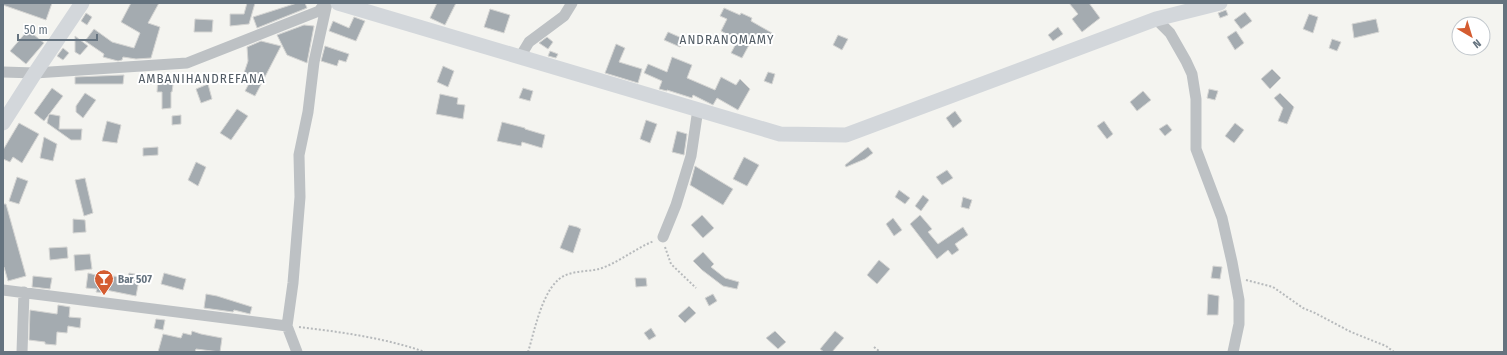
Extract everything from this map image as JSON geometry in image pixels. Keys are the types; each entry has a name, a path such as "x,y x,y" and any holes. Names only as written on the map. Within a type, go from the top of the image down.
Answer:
{"main road":[{"path":"3,123 82,3"},
{"path":"338,3 780,134 846,135 1156,19 1220,3"}],"street":[{"path":"3,72 35,73 187,63 319,12 326,3"},
{"path":"297,352 287,326 293,283 300,197 299,155 308,112 314,62 326,3"},
{"path":"520,57 530,42 564,16 572,3"},
{"path":"1156,19 1170,33 1192,74 1196,99 1196,149 1222,218 1235,274 1239,300 1239,324 1233,352"},
{"path":"664,237 670,217 676,205 691,156 698,109"},
{"path":"3,290 287,326"},
{"path":"22,352 24,292"}],"path":[{"path":"528,352 540,311 551,288 561,278 572,273 603,267 621,259 645,244 664,237 667,255 671,264 696,288"},
{"path":"1235,274 1248,281 1273,287 1303,308 1316,313 1351,332 1386,346 1394,352"},
{"path":"287,326 329,330 400,343 425,352"},
{"path":"874,347 880,352"}],"building":[{"path":"3,3 52,3 46,20 3,5"},
{"path":"131,3 159,3 148,23 160,27 151,58 136,59 123,57 122,60 118,61 103,57 104,54 85,41 94,29 112,42 134,48 140,33 121,22"},
{"path":"247,3 255,3 249,24 230,26 230,14 244,14"},
{"path":"297,3 305,3 307,8 257,28 253,17"},
{"path":"437,3 456,3 445,25 430,18"},
{"path":"1069,3 1089,3 1100,18 1082,32 1072,19 1078,14"},
{"path":"724,8 740,15 741,13 752,18 751,21 772,33 768,41 755,34 742,58 731,53 738,40 721,31 727,19 720,16"},
{"path":"490,9 510,15 504,33 484,27"},
{"path":"1226,10 1228,15 1220,18 1218,13"},
{"path":"1245,12 1252,21 1241,29 1234,20"},
{"path":"86,13 92,17 87,25 81,21"},
{"path":"1309,14 1318,17 1313,33 1303,29"},
{"path":"354,17 365,21 356,41 329,31 333,21 349,28"},
{"path":"195,19 213,20 212,32 194,32"},
{"path":"1376,19 1379,32 1354,38 1352,24"},
{"path":"304,25 314,26 307,63 287,55 277,35"},
{"path":"1058,27 1063,34 1053,41 1048,35"},
{"path":"28,30 44,43 26,64 10,51"},
{"path":"1236,31 1244,43 1235,50 1227,37"},
{"path":"668,32 684,39 680,47 664,40"},
{"path":"838,35 848,39 842,50 833,45"},
{"path":"75,36 88,46 80,55 75,52"},
{"path":"547,37 553,42 548,49 539,43"},
{"path":"1332,39 1341,42 1337,51 1329,48"},
{"path":"261,41 281,46 255,96 245,91 253,76 244,73 248,61 247,47"},
{"path":"616,44 625,48 619,62 642,69 638,83 605,73"},
{"path":"325,46 349,54 346,62 339,60 337,66 321,61"},
{"path":"63,48 69,53 63,60 57,56"},
{"path":"550,51 558,54 556,58 548,56"},
{"path":"672,57 692,65 687,78 715,90 721,77 736,85 740,79 750,89 738,110 717,98 713,105 693,95 692,98 659,89 662,81 644,73 648,64 667,72"},
{"path":"443,66 454,71 448,87 437,82"},
{"path":"1272,69 1281,78 1270,89 1261,79"},
{"path":"768,72 775,74 772,84 764,81"},
{"path":"124,75 123,84 75,84 75,77"},
{"path":"158,76 174,77 171,92 171,108 162,109 162,92 157,92"},
{"path":"208,84 212,99 201,103 196,89"},
{"path":"52,88 63,96 44,121 34,113"},
{"path":"523,88 533,91 530,101 519,98"},
{"path":"1209,89 1218,91 1215,100 1207,98"},
{"path":"1143,91 1151,100 1137,111 1130,102"},
{"path":"85,93 96,100 83,118 76,112 76,106"},
{"path":"1280,93 1294,107 1287,124 1278,121 1283,108 1274,98"},
{"path":"440,94 458,98 457,104 465,105 463,119 436,114"},
{"path":"237,109 248,116 231,140 220,133"},
{"path":"955,111 962,121 953,128 946,118"},
{"path":"49,114 60,116 59,129 82,129 81,140 71,140 47,123"},
{"path":"181,115 181,124 172,125 172,116"},
{"path":"646,120 657,124 650,143 640,139"},
{"path":"107,121 121,125 117,143 102,141"},
{"path":"1104,121 1113,134 1107,139 1097,126"},
{"path":"502,122 545,135 542,148 522,142 521,146 497,141"},
{"path":"19,123 39,134 22,163 13,157 10,162 3,159 3,150"},
{"path":"1235,123 1244,130 1234,143 1225,136"},
{"path":"1167,124 1172,130 1165,136 1159,129"},
{"path":"677,131 687,134 684,155 672,152"},
{"path":"44,137 57,144 53,161 40,158"},
{"path":"158,147 158,155 143,156 143,148"},
{"path":"868,147 873,153 865,159 846,167 845,165"},
{"path":"744,157 759,165 747,186 733,179"},
{"path":"196,162 206,167 198,186 188,180"},
{"path":"695,166 733,189 723,205 690,185"},
{"path":"947,170 953,178 942,185 936,177"},
{"path":"17,177 28,181 19,204 9,201"},
{"path":"85,178 93,213 84,216 75,180"},
{"path":"899,190 910,198 905,204 895,197"},
{"path":"923,195 929,200 921,211 915,206"},
{"path":"963,197 972,200 969,209 961,207"},
{"path":"3,204 6,204 26,276 8,281 3,267"},
{"path":"702,215 714,228 703,238 691,225"},
{"path":"920,215 932,229 928,232 938,244 963,227 968,235 955,244 959,250 952,255 948,250 937,259 910,224"},
{"path":"893,218 902,230 894,236 886,224"},
{"path":"73,219 85,220 86,232 73,233"},
{"path":"569,225 581,229 573,253 560,248"},
{"path":"67,247 68,258 50,260 49,248"},
{"path":"703,252 714,264 711,267 725,278 739,282 737,289 723,286 693,261"},
{"path":"90,254 92,269 75,271 74,255"},
{"path":"879,260 890,269 877,284 867,275"},
{"path":"1213,266 1222,267 1220,279 1211,278"},
{"path":"88,273 96,275 96,277 112,279 113,276 128,278 129,273 140,275 136,296 106,290 106,293 96,292 97,289 86,288"},
{"path":"164,273 186,279 183,290 161,284"},
{"path":"33,276 52,278 50,289 32,287"},
{"path":"635,278 646,278 647,286 636,287"},
{"path":"206,294 252,307 250,314 234,310 233,312 204,308"},
{"path":"713,294 717,301 709,306 705,298"},
{"path":"1208,294 1219,296 1218,315 1207,315"},
{"path":"58,305 70,307 69,317 81,318 80,328 68,326 67,333 57,332 56,345 29,340 30,310 57,314"},
{"path":"689,306 696,313 685,323 678,316"},
{"path":"156,319 165,320 163,330 154,328"},
{"path":"651,328 656,336 649,340 644,333"},
{"path":"192,331 222,338 220,352 196,349 195,352 158,352 163,334 181,338 183,333 191,335"},
{"path":"775,331 786,342 778,349 766,338"},
{"path":"835,331 844,338 832,352 824,352 820,349"}],"place":[{"name":"Bar 507","path":"104,296"}],"district":[{"name":"ANDRANOMAMY","path":"727,39"},
{"name":"AMBANIHANDREFANA","path":"202,78"}]}
